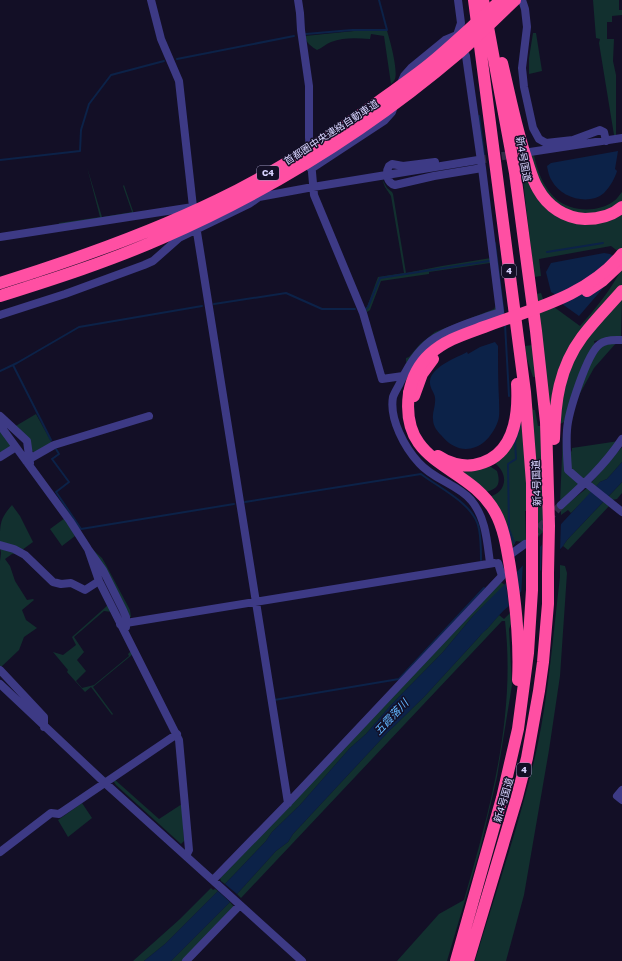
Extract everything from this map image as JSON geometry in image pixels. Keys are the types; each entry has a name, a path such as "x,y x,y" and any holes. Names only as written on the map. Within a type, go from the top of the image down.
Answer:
{"highway":[{"name":"新4号国道","path":"456,961 502,798 518,729 525,685 532,590 529,544 532,483 525,392 474,0"},
{"name":"新4号国道","path":"468,961 527,758 541,676 546,627 549,526 546,422 536,331 515,173 484,0"},
{"path":"484,0 522,146 538,189 546,200 558,211 569,216 591,219 604,217 618,211 622,207"},
{"name":"首都圏中央連絡自動車道","path":"0,283 77,258 148,231 204,206 256,180 321,142 415,76 501,0"},
{"name":"首都圏中央連絡自動車道","path":"0,296 99,263 161,239 221,211 272,184 366,125 400,100 462,50 515,0"},
{"path":"502,218 502,248 514,343 518,400 515,424 508,442 496,456 480,464 470,466 459,465 441,458 428,446 418,429 413,408 411,384 419,367 438,347 462,335 572,292 600,275 622,254"},
{"path":"502,798 517,691 518,650 517,616 500,563 506,546 500,522 489,503 473,486 433,459 419,443 410,425 407,404 428,364 448,348 467,339 574,298 602,281 622,263"},
{"path":"549,526 554,460 554,410 561,381 568,361 581,338 622,290"}],"street":[{"path":"151,0 161,39 179,81 196,230 288,803"},
{"path":"298,0 309,86 309,138 314,195 362,313 382,379 403,376"},
{"path":"216,883 288,803 502,576 500,563 483,522 471,500 456,488 437,478 420,465 406,447 402,438 396,422 393,403 395,392 403,376 418,353 435,338 449,331 500,312 466,56 457,35 461,23 458,0"},
{"path":"522,0 525,9 527,27 522,68 524,87 534,128 539,139 546,143 573,140 600,130 604,132 606,141"},
{"path":"311,170 388,117 392,112 402,80 408,71 445,40 457,35"},
{"path":"530,152 622,138"},
{"path":"479,157 403,166 392,164 389,166 387,175 390,184 395,185 434,176 482,168"},
{"path":"0,315 144,266 153,261 174,241 259,198 313,187 387,175"},
{"path":"0,237 193,206"},
{"path":"621,340 606,341 599,344 592,354 575,394 567,429 568,470 570,473 610,501 622,512"},
{"path":"28,460 54,444 148,416"},
{"path":"1,422 27,441 28,460"},
{"path":"1,422 16,447 28,460 36,474 103,570 123,610 123,623 126,636 177,734 179,740 189,850 186,856"},
{"path":"561,505 587,485 612,455 622,439"},
{"path":"0,457 16,447"},
{"path":"511,554 529,544"},
{"path":"0,545 14,548 25,555 33,561 53,582 61,584 71,583 85,590 99,581"},
{"path":"88,549 99,581 123,623"},
{"path":"123,623 500,563"},
{"path":"0,670 44,717 44,727"},
{"path":"0,684 105,783 302,961"},
{"path":"0,852 51,813 59,814 177,734"},
{"path":"622,790 617,796 622,800"},
{"path":"186,961 238,902"}],"green space":[{"path":"593,0 619,0 619,10 622,10 622,15 612,16 612,22 607,22 607,39 614,39 613,61 616,75 616,135 614,135 599,43 600,39 596,38"},
{"path":"354,31 387,31 396,75 391,84 384,36 371,34 370,39 341,39 331,42 317,50 307,42 305,38 305,36"},
{"path":"533,33 536,33 542,71 529,74 529,58"},
{"path":"534,155 539,173 545,184 552,195 562,203 577,209 600,208 615,200 622,192 622,202 597,214 574,213 563,208 545,193 529,156"},
{"path":"87,167 102,217 132,212 123,186 124,185 134,214 59,226 59,223 100,217"},
{"path":"526,169 560,216 622,212 622,248 619,252 611,246 539,259 541,276 534,277 522,171"},
{"path":"382,179 387,188 393,194 406,273 491,258 497,310 408,363 406,362 406,358 409,357 420,344 435,332 494,309 496,305 490,263 381,281 370,310 367,312 365,308 367,307 378,277 404,273 391,196"},
{"path":"622,268 622,285 594,316 550,410 536,294 541,293 543,299 580,326 603,298"},
{"path":"622,298 621,336 594,341 595,345 564,422 558,425 561,395 577,353 588,337"},
{"path":"617,342 594,368 579,395 587,369 601,346"},
{"path":"533,345 538,389 535,377 533,377 527,359 525,346"},
{"path":"520,392 526,448 526,540 523,542 516,541 512,548 488,497 495,495 503,487 504,476 502,471 493,462 499,458"},
{"path":"530,402 533,410 535,410 538,426 541,426 545,530 536,539"},
{"path":"36,414 52,443 35,453 14,427"},
{"path":"0,428 13,445 0,453"},
{"path":"563,434 566,468 578,482 578,485 560,503"},
{"path":"619,441 585,480 571,471 570,454 572,448"},
{"path":"622,447 622,462 607,479 600,482 596,487 591,483"},
{"path":"488,465 497,471 499,479 496,487 485,492 456,468"},
{"path":"622,482 622,493 617,499 612,500 608,497"},
{"path":"587,488 593,491 571,513 568,510 561,515 561,509"},
{"path":"605,500 610,505 568,550 563,546 567,540"},
{"path":"12,505 20,516 33,542 22,550 0,543 0,531 3,518"},
{"path":"65,518 75,536 62,546 50,529"},
{"path":"0,547 20,553 12,554 5,559 10,566 15,581 27,600 34,600 22,610 26,620 37,628 24,637 19,650 0,668 1,553"},
{"path":"92,549 102,558 130,610 131,617 128,617"},
{"path":"560,565 565,566 567,573 560,676 524,895 506,961 475,961 516,829 537,748 548,684 560,577"},
{"path":"499,581 505,585 473,616 443,652 390,706 366,734 350,748 300,805 272,832 266,841 225,884 221,881 220,878"},
{"path":"108,605 112,612 104,611 74,637 84,652 77,660 86,671 76,681 82,688 94,685 129,656 128,654 131,651 133,654 93,687 113,714 112,715 91,687 85,692 67,672 68,670 53,652 63,655 76,645 72,637"},
{"path":"510,613 511,624 509,629 512,685 497,777 480,850 447,961 397,961 439,914 464,900 483,832 504,727 507,692 505,621 502,621 241,898 237,894 276,851 288,842 293,834 388,732 424,697 499,615 504,619"},
{"path":"114,779 159,819 182,804 184,841 181,844 116,785"},
{"path":"82,803 92,818 68,837 58,820"},
{"path":"211,888 218,891 165,944 144,961 133,961 180,919"},
{"path":"230,902 234,907 182,961 171,961"}],"water":[{"path":"618,151 615,169 617,171 615,177 606,191 598,197 583,199 568,196 556,187 549,176 547,166 551,163"},
{"path":"604,253 610,254 621,261 604,287 579,316 558,301 558,296 551,292 546,272 551,263"},
{"path":"495,342 498,346 498,421 494,431 488,439 481,444 473,448 465,449 457,447 449,443 441,435 434,424 433,417 435,396 430,384 431,376 439,367 451,360 467,352 468,354 480,347"},
{"path":"622,462 622,482 517,596 514,575 600,482 607,479"},
{"name":"五霞落川","path":"506,583 509,606 481,634 424,697 388,732 293,834 288,842 276,851 237,894 225,884 266,841 272,832 300,805 350,748 366,734 390,706 443,652 473,616"},
{"path":"218,891 230,902 171,961 144,961 165,944"}],"pier":[{"path":"561,521 560,552 541,573 542,542"},
{"path":"540,544 540,574 521,596 523,562"}],"waterway":[{"path":"306,34 352,30 387,30 379,0"},
{"path":"177,59 294,36"},
{"path":"0,160 80,151 81,130 89,104 111,75 164,61"},
{"path":"479,116 484,155"},
{"path":"495,243 504,316"},
{"path":"547,252 603,243"},
{"path":"366,309 380,278 489,261"},
{"path":"214,304 286,293 322,309 355,309"},
{"path":"0,371 17,363 79,327 202,306"},
{"path":"505,324 509,396"},
{"path":"13,365 51,440"},
{"path":"514,543 509,529 508,464 516,459 515,442 520,425"},
{"path":"56,449 59,454 52,459 69,482 56,492 81,529 234,504"},
{"path":"245,502 421,474 455,497 471,512 479,529 481,541 481,560"},
{"path":"274,700 399,679 484,588"}],"tunnel":[{"path":"478,160 516,154"},
{"path":"531,537 561,505"}]}
